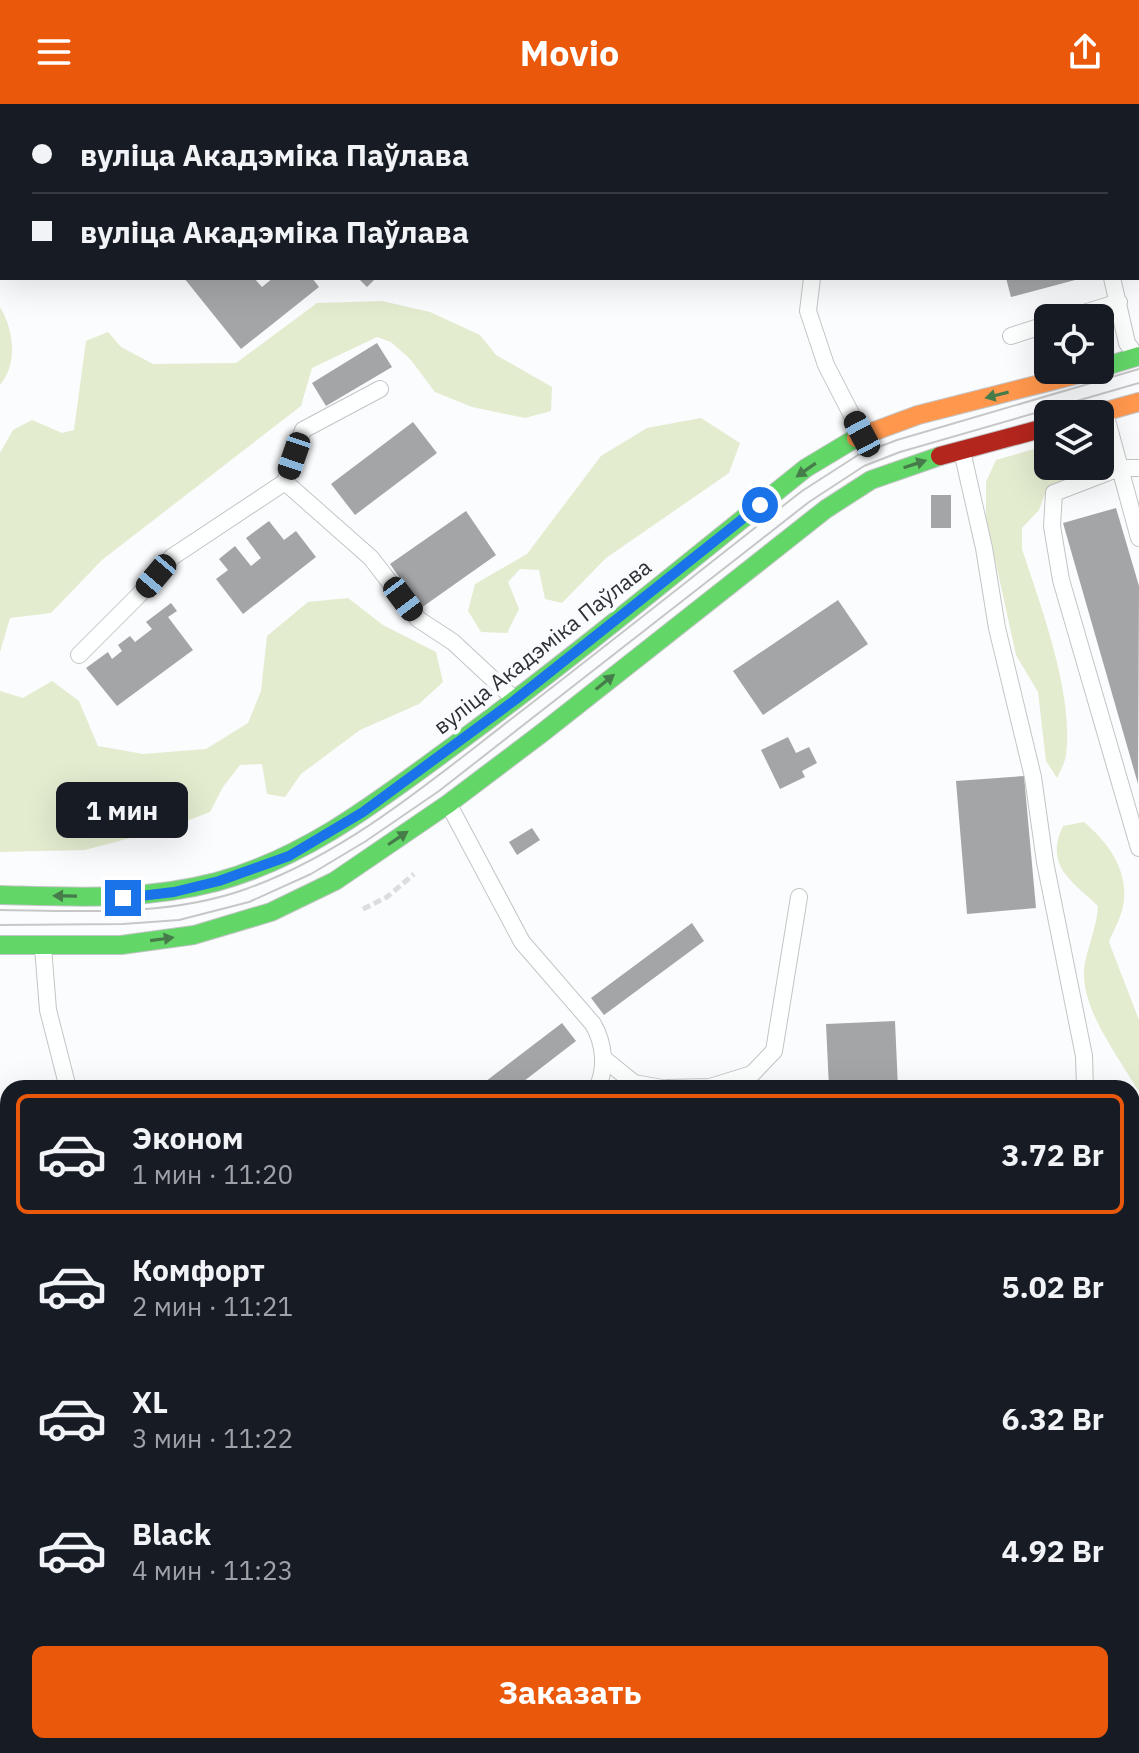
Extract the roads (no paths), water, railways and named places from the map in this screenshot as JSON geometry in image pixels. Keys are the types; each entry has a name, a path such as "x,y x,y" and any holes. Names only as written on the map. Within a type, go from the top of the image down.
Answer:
{"main road":[{"name":"вуліца Акадэміка Паўлава","path":"1114,364 1138,357"},
{"name":"вуліца Акадэміка Паўлава","path":"0,895 123,898 174,892 219,881 289,856 363,812 515,700 806,468 862,434 918,415 1039,384"},
{"path":"1114,409 1139,402"},
{"path":"0,945 121,945 194,935 271,912 335,881 448,804 826,509 871,480 917,462 1034,431"}],"lane":[{"path":"812,280 808,311 826,365 862,434"},
{"path":"1113,280 1127,343 1138,357"},
{"path":"1113,304 1119,302"},
{"path":"1011,336 1034,329"},
{"path":"79,655 172,557 285,482 303,430 380,389"},
{"path":"962,451 984,548 997,628 1033,777 1045,862 1084,1056 1085,1080"},
{"path":"1114,454 1139,538"},
{"path":"1139,468 1119,468 1054,493 1052,526 1061,580 1139,848"},
{"path":"285,482 371,558 418,619 453,642 515,700"},
{"path":"448,804 522,942 593,1024 601,1038 601,1080"},
{"path":"734,1080 752,1074 774,1051 799,897"},
{"path":"43,945 48,1010 66,1080"},
{"path":"603,1058 630,1080"}],"tram line":[{"path":"0,910 155,908 216,898 283,874 354,835 420,789 802,491 858,455 897,440 1139,369"},
{"path":"0,925 123,924 179,920 249,902 311,874 439,791 809,502 864,466 900,452 1139,383"}]}
